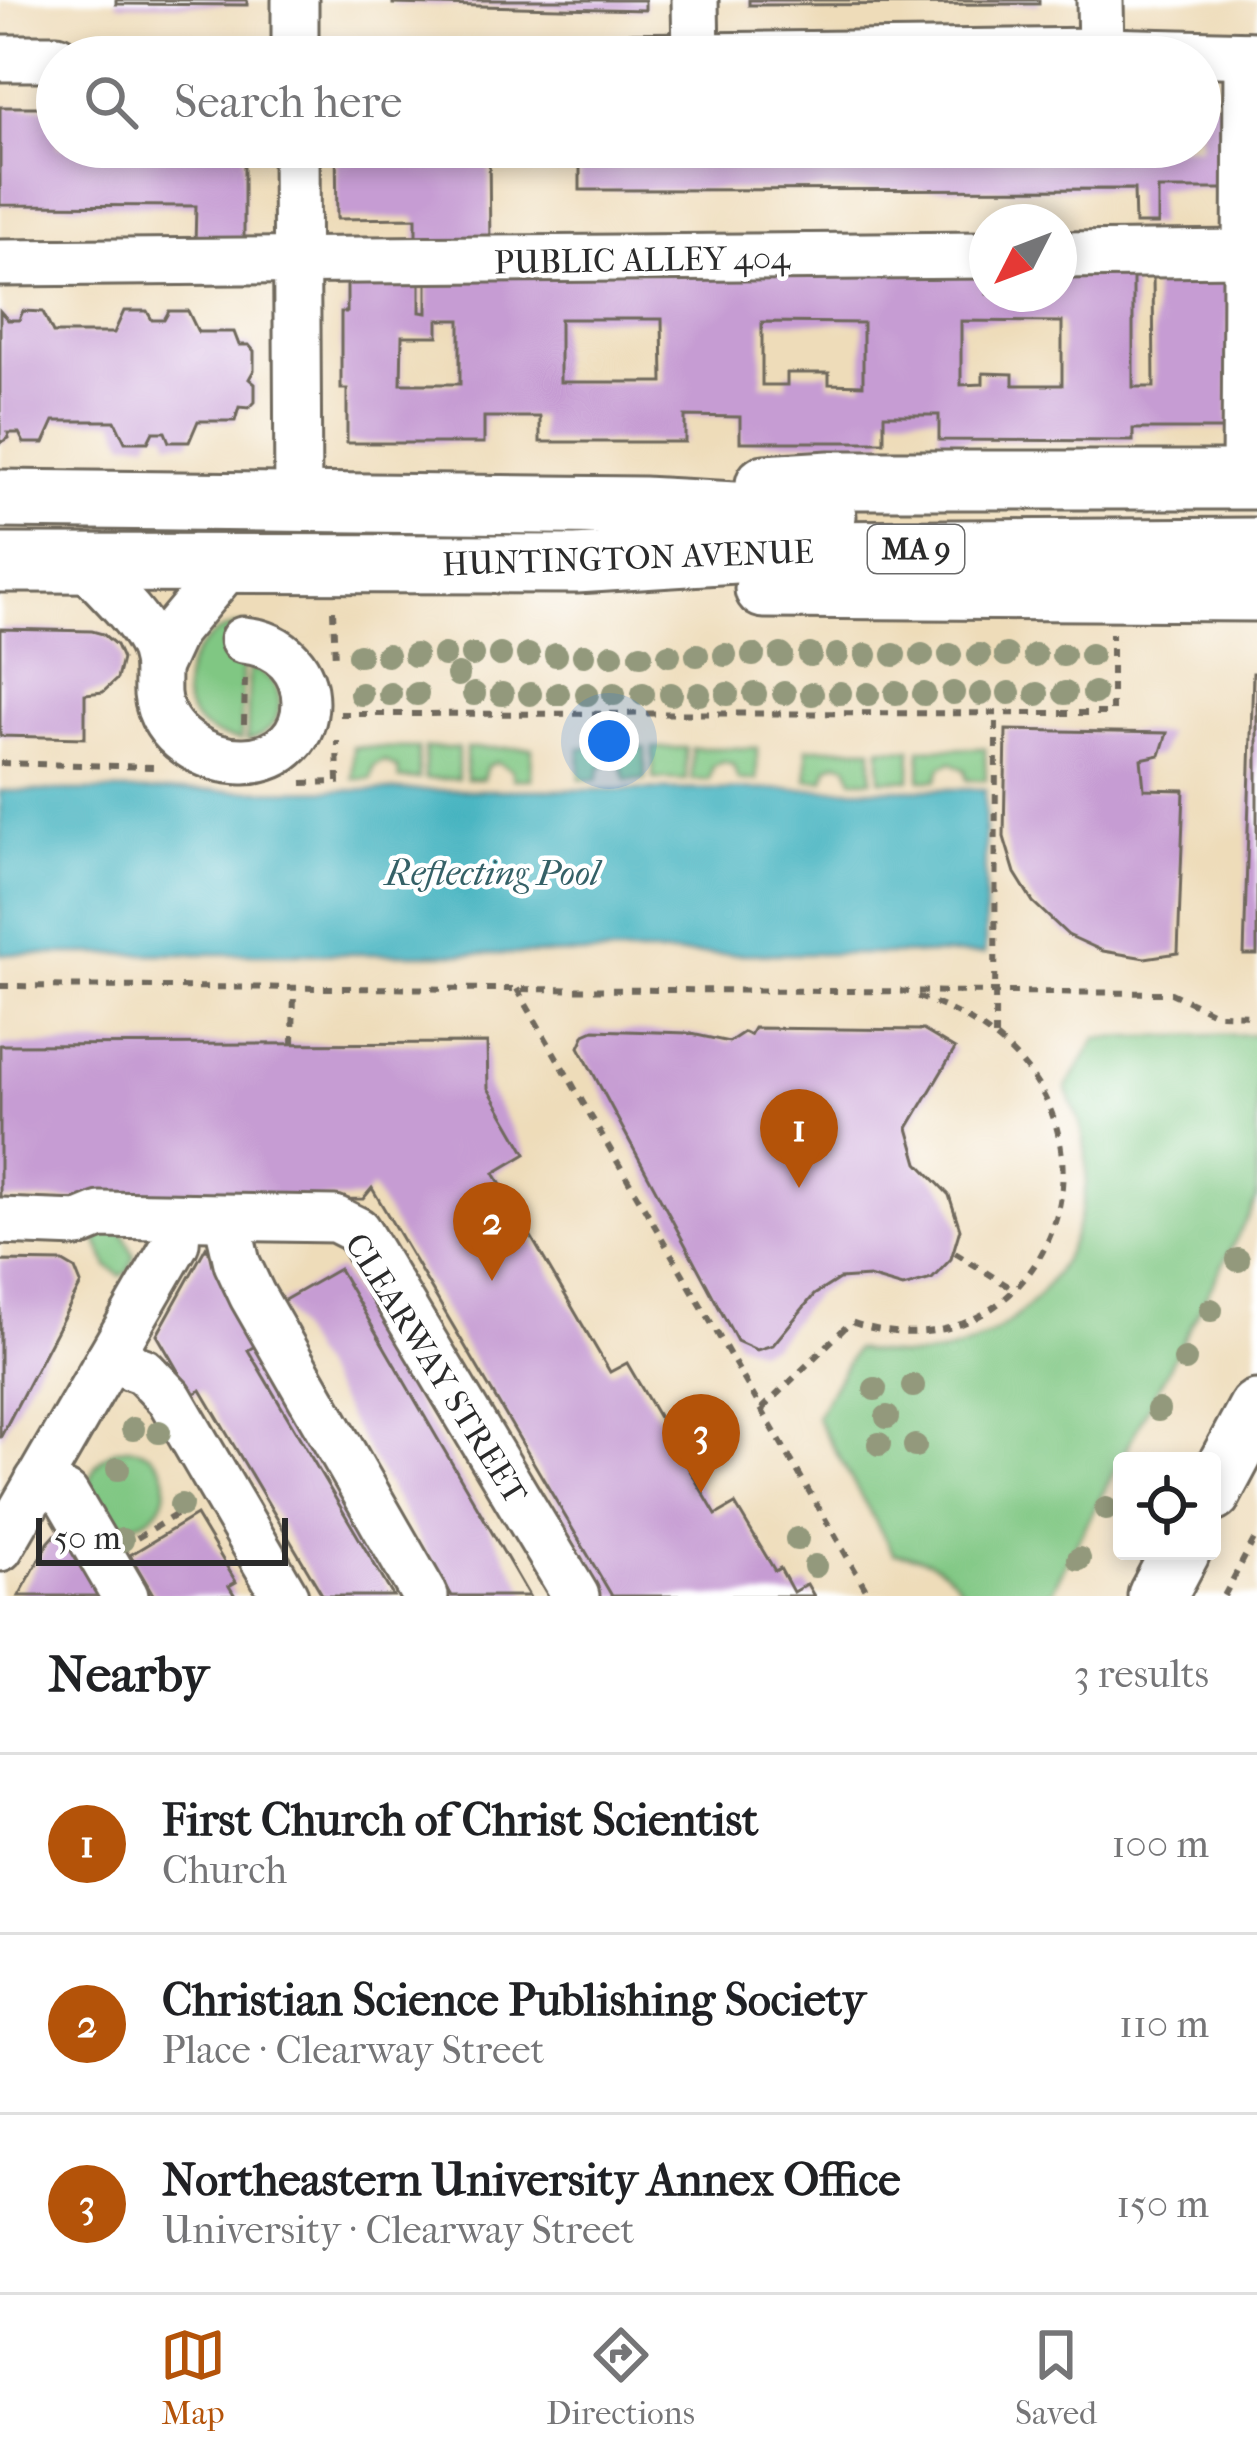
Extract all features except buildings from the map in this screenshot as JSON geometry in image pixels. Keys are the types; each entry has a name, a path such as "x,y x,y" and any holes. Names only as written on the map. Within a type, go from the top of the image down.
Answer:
{"main road":[{"name":"HUNTINGTON AVENUE","path":"0,499 643,506 830,516 1253,492"},
{"name":"HUNTINGTON AVENUE","path":"0,563 576,564 777,551 1257,548"},
{"path":"576,564 656,579 777,589 1257,592"},
{"path":"1221,1476 1257,1409"},
{"path":"1157,1596 1176,1560"}],"street":[{"path":"295,0 295,36"},
{"path":"695,0 696,36"},
{"path":"1100,0 1101,36"},
{"path":"1221,54 1252,55 1244,253 1253,492"},
{"path":"0,58 36,58"},
{"path":"296,168 298,502"},
{"path":"1077,255 1244,253"},
{"name":"PUBLIC ALLEY 404","path":"0,263 969,255"},
{"path":"84,563 142,630 158,666 160,708 180,738 221,759 266,758 294,737 304,711 305,693 296,667 283,654 267,644 244,654"},
{"path":"158,666 175,631 230,564"},
{"name":"CLEARWAY STREET","path":"0,1221 78,1224 100,1215 334,1219 357,1230 576,1596"},
{"path":"0,1548 176,1243 178,1219"},
{"path":"227,1219 237,1263 270,1328 424,1596"},
{"path":"109,1359 142,1371 170,1400 285,1596"},
{"path":"38,1481 65,1496 125,1596"}],"path":[{"path":"333,610 335,675"},
{"path":"336,694 337,714 1112,713 1112,633"},
{"path":"244,654 244,713"},
{"path":"995,1037 996,715"},
{"path":"0,986 1171,993 1216,1014 1257,1015"},
{"path":"293,1044 294,987"},
{"path":"518,989 870,1596"},
{"path":"762,1409 850,1322 902,1334 937,1330 972,1317 1013,1289 1039,1259 1053,1229 1063,1192 1063,1151 1038,1084 995,1037 962,1015 900,991"},
{"path":"955,1253 1013,1289"},
{"path":"130,1542 196,1502"},
{"path":"1224,1596 1257,1534"}],"green space":[{"path":"243,625 241,740 216,734 197,721 187,706 184,689 195,654 224,629"},
{"path":"249,668 272,682 280,704 271,727 247,740"},
{"path":"353,747 418,748 419,779 399,779 398,769 384,761 374,766 371,779 353,779"},
{"path":"425,748 458,748 458,779 425,779"},
{"path":"466,748 532,748 531,779 513,779 511,770 497,762 487,766 483,779 466,779"},
{"path":"580,748 645,748 645,780 626,780 621,765 610,762 601,767 597,780 580,779"},
{"path":"653,748 686,748 686,780 653,779"},
{"path":"692,748 757,748 757,780 738,780 733,765 723,762 713,766 709,780 692,780"},
{"path":"807,748 872,748 872,780 853,780 847,765 837,762 828,767 824,780 807,780"},
{"path":"880,748 911,749 910,780 880,780"},
{"path":"985,748 986,780 967,780 965,770 951,762 941,767 937,780 920,780 920,749"},
{"path":"1257,1034 1257,1199 1124,1452 1113,1452 1113,1474 1049,1596 966,1596 936,1565 894,1554 816,1417 855,1349 919,1356 958,1349 994,1333 1025,1309 1050,1280 1070,1246 1082,1209 1086,1170 1081,1125 1066,1088 1097,1038"},
{"path":"123,1232 134,1256 129,1271 121,1276 108,1267 94,1234"},
{"path":"128,1448 155,1459 166,1486 155,1513 128,1524 101,1513 90,1486 101,1459"}],"water":[{"name":"Reflecting Pool","path":"985,789 985,954 0,954 0,791"}],"place":[{"name":"First Church of Christ Scientist","path":"799,1188"},
{"name":"Christian Science Publishing Society","path":"492,1281"},
{"name":"Northeastern University Annex Office","path":"701,1493"}]}
